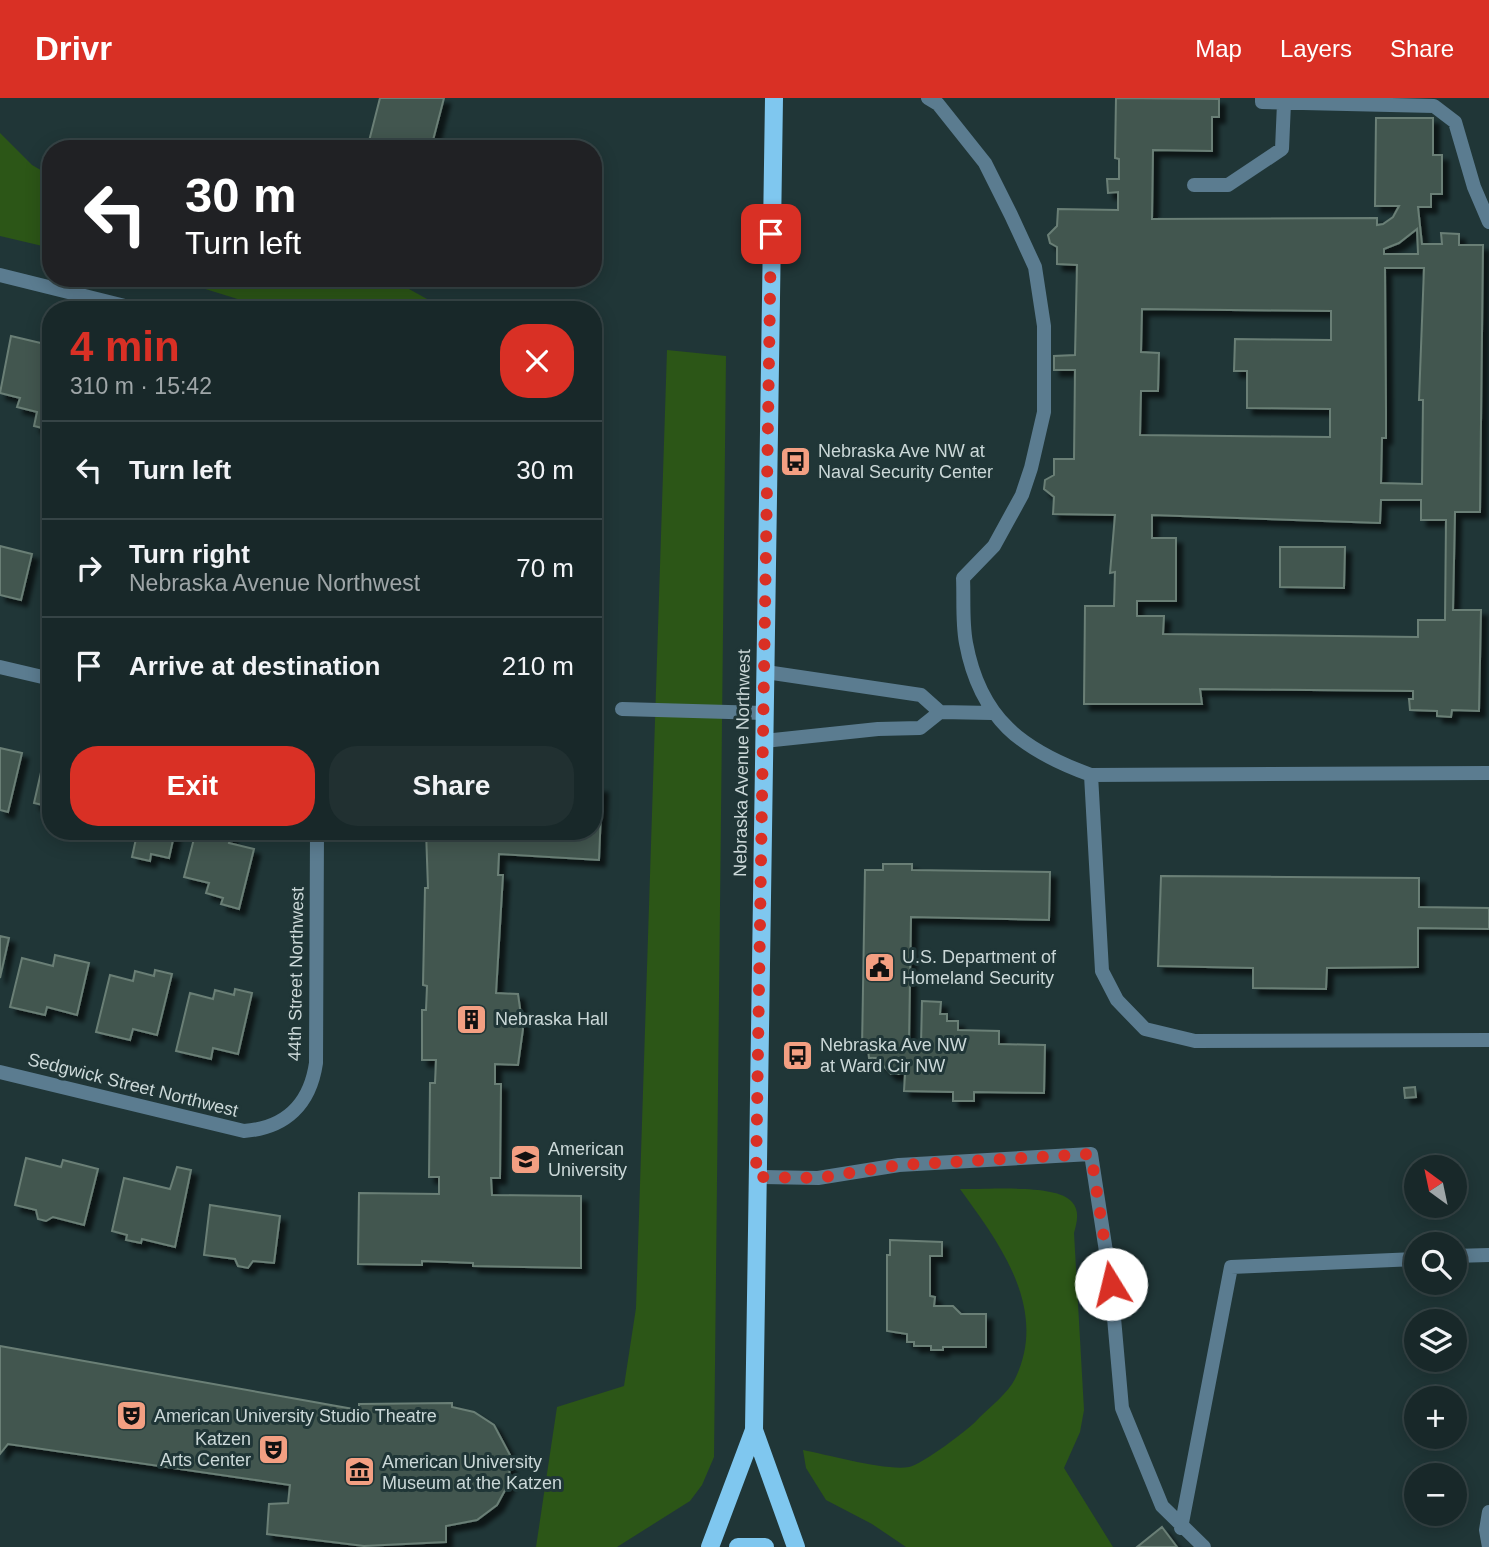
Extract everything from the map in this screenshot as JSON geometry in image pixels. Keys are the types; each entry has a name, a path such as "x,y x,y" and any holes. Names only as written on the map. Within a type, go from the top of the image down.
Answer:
{"main road":[{"name":"Nebraska Avenue Northwest","path":"774,98 754,1430 796,1547"},
{"name":"Nebraska Avenue Northwest","path":"709,1547 754,1430"},
{"path":"738,1547 765,1547"}],"street":[{"path":"928,98 938,104 985,163 1035,267 1044,326 1044,412 1031,467 1022,495 994,546 963,579 965,641 974,673 992,713 1013,734 1051,760 1091,775 1489,773"},
{"path":"1262,98 1262,102 1434,106 1455,122 1474,187 1489,222"},
{"path":"1194,185 1228,185 1282,149 1284,103"},
{"path":"0,275 42,285"},
{"path":"48,287 105,301"},
{"path":"0,667 42,677"},
{"path":"766,672 921,695 940,712"},
{"path":"622,709 765,713"},
{"path":"765,741 878,729 920,728 940,712 992,713"},
{"path":"1091,775 1102,971 1117,1000 1145,1029 1195,1041 1489,1040"},
{"name":"44th Street Northwest","path":"258,1130 280,1123 292,1115 309,1093 314,1075 317,840"},
{"name":"Sedgwick Street Northwest","path":"0,1072 244,1131 258,1130"},
{"path":"756,1177 818,1178 899,1165 1091,1154 1111,1284 1122,1408 1162,1506 1181,1528 1204,1547"},
{"path":"1467,1256 1489,1255"},
{"path":"1181,1528 1231,1268 1404,1260"},
{"path":"1489,1512 1486,1530 1489,1547"}],"green space":[{"path":"0,133 32,165 42,171 42,246 0,236"},
{"path":"199,287 405,287 431,301 244,301"},
{"path":"667,350 726,356 714,1457 702,1485 690,1501 617,1547 536,1547 557,1407 624,1386 636,1308"},
{"path":"960,1189 1052,1192 1064,1196 1076,1209 1074,1233 1084,1410 1080,1432 1064,1468 1113,1547 906,1547 872,1524 826,1500 806,1468 803,1450 886,1467 915,1465 966,1430 1003,1395 1015,1379 1024,1353 1026,1328 1023,1303 1004,1255"}],"building":[{"path":"380,98 444,98 433,140 369,140"},
{"path":"1116,98 1219,99 1219,117 1212,117 1212,151 1153,150 1152,219 1377,218 1377,225 1393,217 1399,206 1375,206 1376,118 1433,118 1433,155 1442,155 1442,194 1431,194 1431,207 1418,207 1422,244 1442,244 1441,233 1459,234 1459,245 1483,245 1480,512 1455,512 1453,610 1481,610 1479,711 1452,710 1451,717 1437,716 1437,711 1410,710 1409,699 1413,699 1413,691 1200,689 1202,704 1084,704 1085,606 1114,606 1115,572 1110,573 1115,515 1053,514 1054,497 1044,489 1045,480 1054,475 1054,459 1074,459 1075,370 1054,370 1054,356 1075,355 1077,265 1057,264 1057,247 1050,243 1048,235 1057,226 1058,209 1118,210 1118,192 1108,193 1107,179 1119,179 1119,159 1115,158","holes":["1417,229 1418,254 1384,254 1384,249 1399,243","1385,268 1424,268 1419,400 1423,400 1422,484 1381,483 1382,438 1386,438","1142,309 1331,311 1331,340 1235,339 1234,371 1247,371 1247,408 1330,409 1330,437 1140,435 1141,391 1158,391 1159,353 1141,352","1381,500 1421,500 1421,520 1446,520 1445,620 1418,620 1418,637 1163,634 1164,616 1137,616 1137,601 1176,601 1176,538 1152,538 1152,515 1380,523"]},
{"path":"11,336 42,343 42,428 34,426 37,412 17,407 20,398 0,393"},
{"path":"0,546 32,554 21,600 0,595"},
{"path":"1280,547 1345,547 1344,588 1280,587"},
{"path":"0,748 22,753 8,812 0,810"},
{"path":"42,768 42,805 34,803"},
{"path":"136,840 173,840 169,858 151,854 150,861 132,857"},
{"path":"194,840 230,840 229,843 254,849 239,909 221,904 223,898 206,893 209,883 184,877"},
{"name":"Nebraska Hall","path":"426,840 600,840 599,860 499,854 498,875 503,875 496,993 518,994 523,1029 518,1065 495,1064 495,1084 501,1084 500,1178 491,1178 492,1195 581,1196 581,1268 473,1266 473,1263 422,1261 422,1265 358,1264 359,1193 439,1194 439,1177 429,1177 430,1083 435,1083 436,1060 422,1060 422,1010 426,1010 427,986 423,985 425,888 428,888"},
{"path":"883,864 912,864 912,870 1050,872 1049,920 911,917 909,1044 921,1044 922,1001 941,1002 940,1014 947,1014 947,1021 958,1021 958,1030 999,1031 999,1044 1045,1045 1044,1093 974,1092 974,1101 953,1101 953,1092 904,1091 905,1074 891,1074 876,1058 869,1058 868,1049 862,1048 865,870 883,870"},
{"path":"1161,876 1419,878 1419,907 1489,908 1489,929 1418,928 1418,967 1327,968 1326,989 1253,988 1253,968 1158,966"},
{"path":"0,936 9,938 0,978"},
{"path":"55,955 89,963 77,1015 47,1007 45,1015 10,1007 22,958 53,966"},
{"path":"155,970 172,974 157,1035 133,1029 130,1040 96,1032 110,975 133,981 135,971 154,976"},
{"path":"235,989 252,993 238,1054 213,1048 211,1059 176,1051 190,993 213,999 215,990 234,995"},
{"path":"1415,1087 1416,1097 1405,1098 1404,1088"},
{"path":"26,1158 61,1167 63,1160 98,1169 84,1225 53,1217 46,1221 38,1219 36,1210 15,1205"},
{"path":"177,1167 191,1170 175,1247 142,1239 141,1243 126,1240 127,1235 112,1231 124,1178 170,1189"},
{"path":"210,1205 280,1216 274,1263 253,1261 248,1268 238,1266 235,1259 204,1255"},
{"path":"890,1240 942,1242 942,1256 930,1256 930,1296 935,1297 934,1306 953,1306 961,1314 986,1314 986,1347 943,1347 943,1350 931,1350 931,1346 914,1346 914,1342 907,1342 907,1334 887,1331 887,1255 890,1255"},
{"name":"Katzen Arts Center","path":"0,1346 359,1410 359,1404 452,1403 452,1407 474,1412 494,1425 510,1455 509,1483 497,1505 477,1520 446,1526 446,1542 364,1546 267,1534 269,1504 288,1503 290,1485 8,1444 0,1454"},
{"path":"1162,1527 1177,1547 1137,1547"}],"place":[{"name":"Nebraska Ave NW at Naval Security Center","path":"795,461"},
{"name":"U.S. Department of Homeland Security","path":"879,967"},
{"name":"Nebraska Hall","path":"472,1019"},
{"name":"Nebraska Ave NW at Ward Cir NW","path":"797,1055"},
{"name":"American University","path":"525,1159"},
{"name":"American University Studio Theatre","path":"131,1416"},
{"name":"Katzen Arts Center","path":"274,1449"},
{"name":"American University Museum at the Katzen","path":"359,1472"}],"route":[{"path":"771,234 756,1177 818,1178 899,1165 1091,1154 1111,1284"}]}
